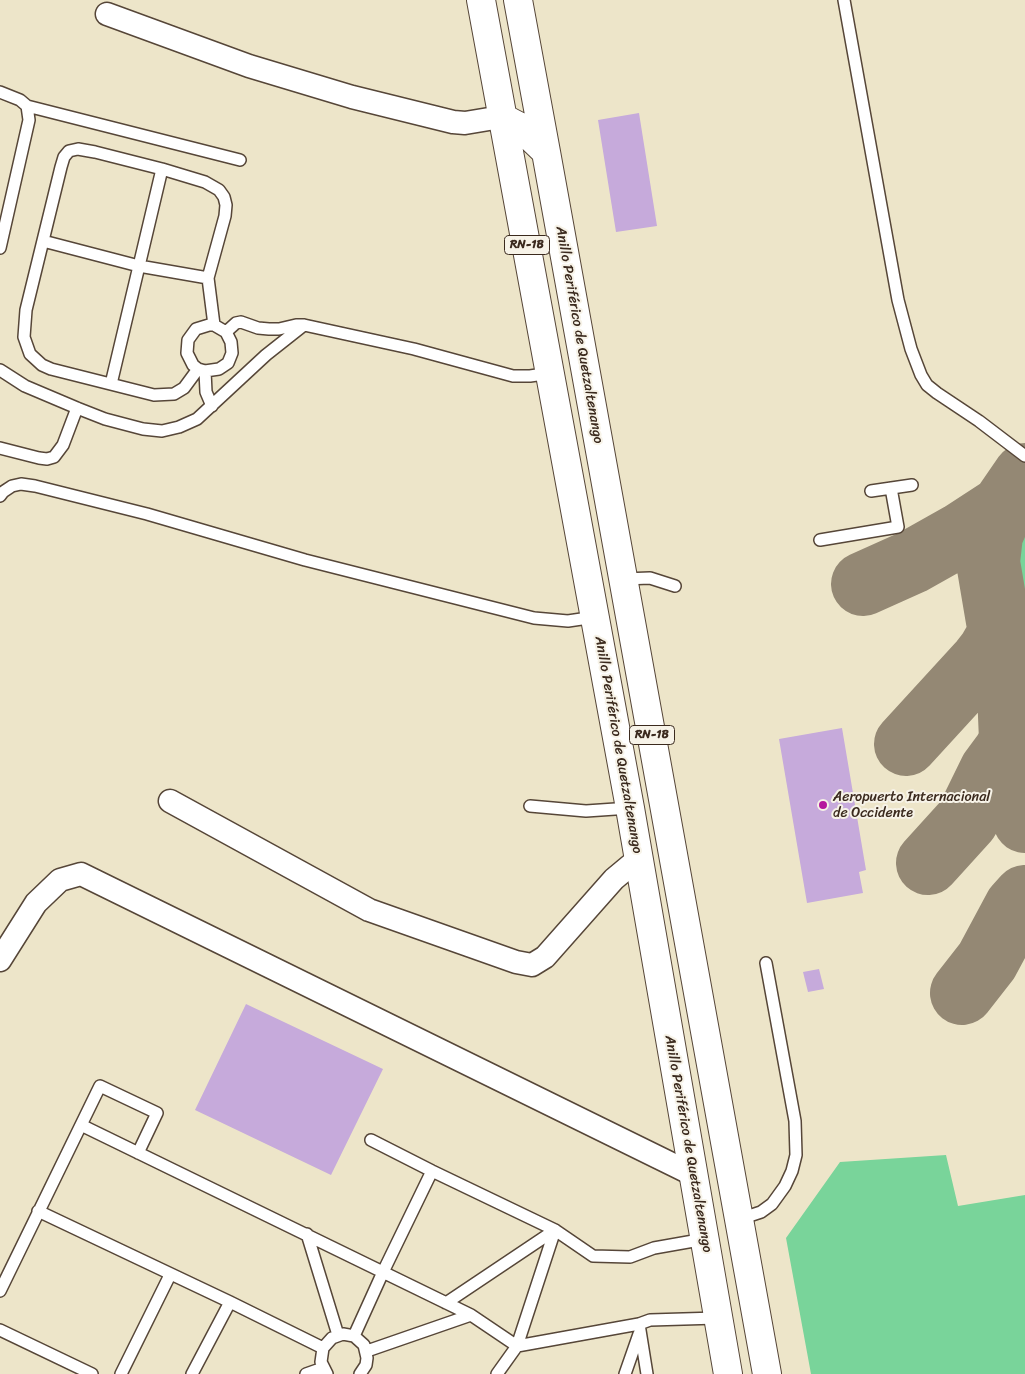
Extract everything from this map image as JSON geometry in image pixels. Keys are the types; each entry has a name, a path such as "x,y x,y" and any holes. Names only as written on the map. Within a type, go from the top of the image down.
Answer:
{"highway":[{"name":"Anillo Periférico de Quetzaltenango","path":"481,0 501,117 551,373 630,808 728,1374"},
{"name":"Anillo Periférico de Quetzaltenango","path":"518,0 767,1374"},
{"path":"501,117 520,127 546,152"},
{"path":"501,117 525,158 552,285 569,344 585,371"}],"street":[{"path":"107,14 249,66 352,97 453,122 464,123 501,117"},
{"path":"170,801 369,910 516,962 532,965 545,957 614,879 638,858"},
{"path":"0,960 36,903 60,880 81,874 694,1175"}],"lane":[{"path":"844,0 898,300 911,349 921,375 938,393 979,420 1025,456"},
{"path":"0,92 20,100 27,106 240,160"},
{"path":"0,248 29,120 27,106"},
{"path":"202,370 184,388 169,395 154,395 51,369 35,360 26,346 24,337 26,310 61,167 64,157 69,151 78,149 95,152 162,169 205,182 213,186 224,197 226,205 225,216 208,278 214,325"},
{"path":"111,384 162,169"},
{"path":"43,241 139,266 208,278"},
{"path":"226,332 236,323 241,322 258,328 268,329 304,325 414,349 513,376 551,373"},
{"path":"214,325 226,332 231,342 232,353 228,363 219,369 202,370 193,365 187,353 188,340 196,329 214,325"},
{"path":"0,370 25,386 105,419 144,429 162,431 179,427 197,419 266,355 304,325"},
{"path":"202,370 206,392 212,406"},
{"path":"0,448 39,458 48,459 54,457 63,445 77,408"},
{"path":"0,496 12,486 22,484 35,486 147,514 305,560 534,618 568,621 595,617"},
{"path":"871,491 912,485"},
{"path":"820,540 898,527 891,488"},
{"path":"624,579 650,578 675,586"},
{"path":"530,806 586,811 630,808"},
{"path":"740,1219 761,1212 772,1204 785,1186 792,1171 796,1155 795,1121 766,963"},
{"path":"0,1291 100,1086 157,1113 138,1154"},
{"path":"81,1125 471,1315 517,1346 639,1328 650,1320 718,1318"},
{"path":"370,1140 555,1230 593,1256 630,1257 654,1248 705,1239"},
{"path":"354,1336 432,1171"},
{"path":"38,1211 323,1348"},
{"path":"446,1303 555,1230"},
{"path":"497,1374 517,1346 555,1230"},
{"path":"308,1234 338,1335"},
{"path":"121,1374 170,1274"},
{"path":"192,1374 230,1302"},
{"path":"367,1351 471,1315"},
{"path":"625,1374 639,1328"},
{"path":"639,1328 647,1374"},
{"path":"0,1330 92,1374"},
{"path":"306,1374 325,1371 321,1362 323,1348 332,1338 338,1335 349,1334 364,1345 367,1351 366,1365 360,1374"}],"green space":[{"path":"1025,528 1025,648 1012,573 1014,554"},
{"path":"946,1155 958,1206 1025,1195 1025,1374 811,1374 786,1238 840,1162"}],"building":[{"path":"639,113 657,226 616,232 598,120"},
{"name":"Aeropuerto Internacional de Occidente","path":"842,728 866,870 859,872 863,893 807,903 779,739"},
{"path":"819,969 824,989 808,992 803,972"},
{"path":"246,1004 383,1069 331,1175 195,1110"}],"taxiway":[{"path":"1025,475 1003,507 991,535 988,562 1008,668 1011,740 1025,821"},
{"path":"863,584 912,562 960,535 1003,507"},
{"path":"906,744 982,661 1000,633"},
{"path":"928,863 967,820 991,771 1011,740"},
{"path":"962,993 987,961 1016,907 1025,897"}],"place":[{"name":"Aeropuerto Internacional de Occidente","path":"823,805"}]}
